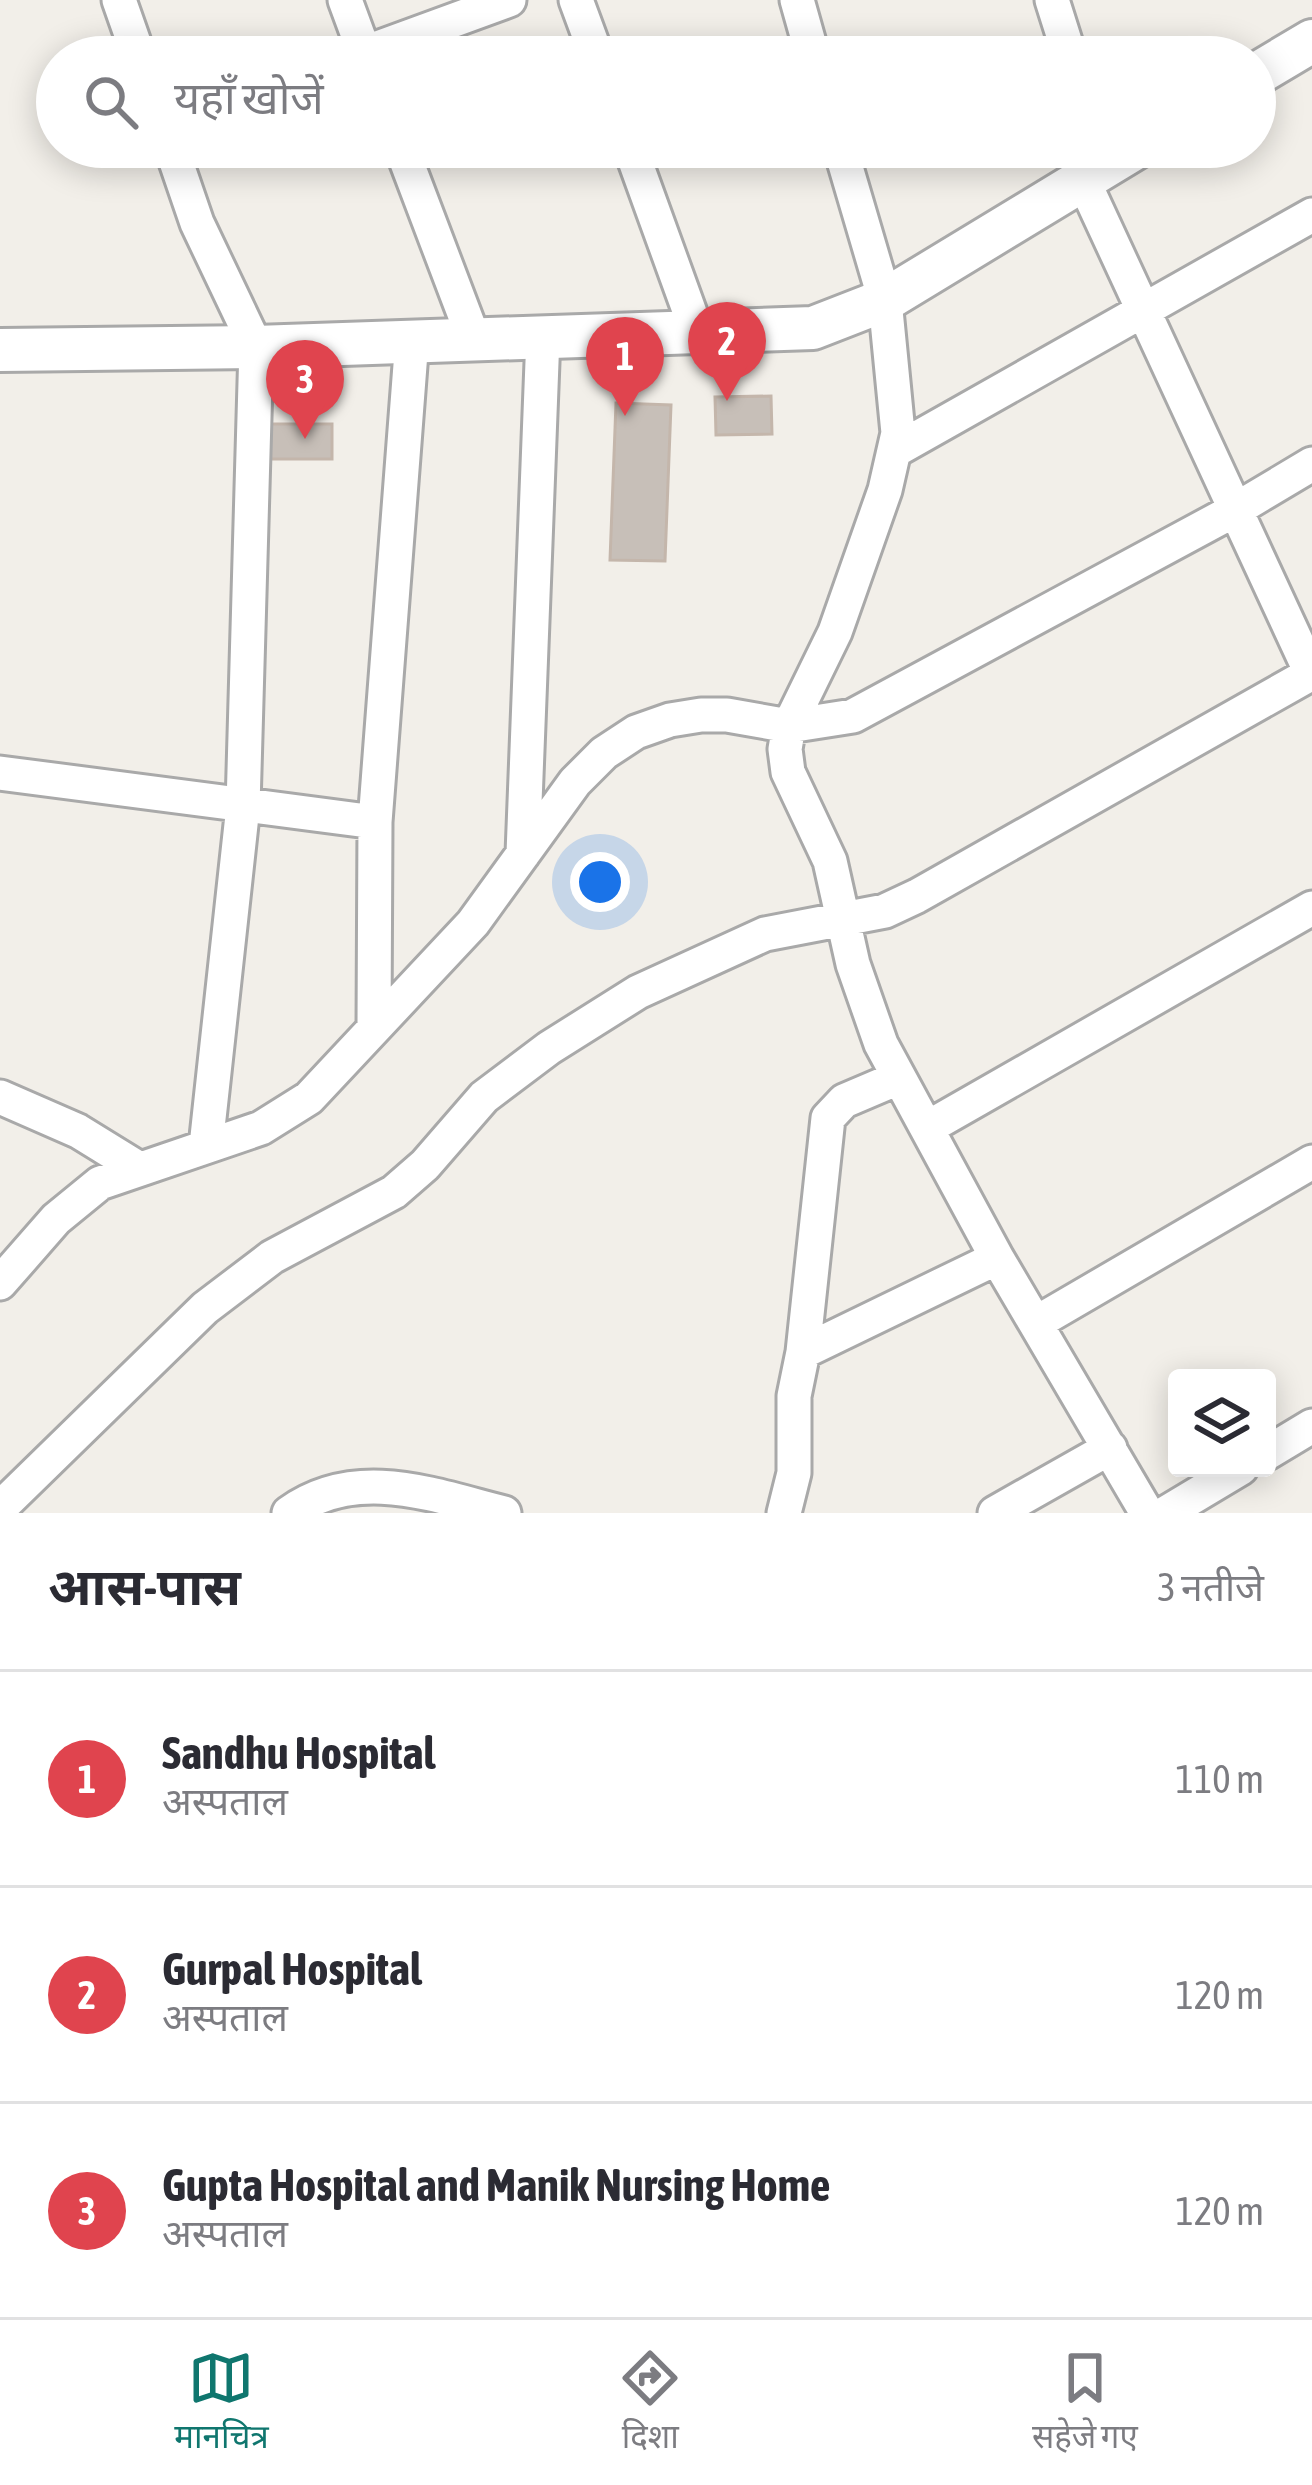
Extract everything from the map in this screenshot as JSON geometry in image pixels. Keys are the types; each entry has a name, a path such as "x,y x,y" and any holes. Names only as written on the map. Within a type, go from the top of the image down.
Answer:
{"street":[{"path":"119,0 132,36"},
{"path":"345,0 358,36"},
{"path":"415,36 509,0"},
{"path":"576,0 589,36"},
{"path":"797,0 808,36"},
{"path":"1052,0 1063,36"},
{"path":"1276,62 1312,40"},
{"path":"178,168 197,223 256,346 243,806 206,1146"},
{"path":"408,168 473,337"},
{"path":"638,168 698,334"},
{"path":"846,168 885,300 898,411 896,450 835,632 789,727 788,772 824,845 868,1011 898,1078 997,1258 1148,1513"},
{"path":"3,341 256,346 813,328 885,300 1092,168"},
{"path":"9,1503 205,1308 286,1248 394,1192 515,1071 638,992 765,934 885,911 1312,674 1143,313 1107,168"},
{"path":"896,450 1312,215"},
{"path":"524,856 543,336"},
{"path":"374,1026 375,822 412,339"},
{"path":"0,1283 80,1197 100,1183 261,1128 309,1098 472,922 575,782 604,753 636,732 701,715 789,727 853,716 1312,464"},
{"path":"0,773 375,822"},
{"path":"927,1128 1312,908"},
{"path":"784,1513 794,1473 793,1412 828,1118 844,1100 898,1078"},
{"path":"0,1097 78,1131 137,1168"},
{"path":"1036,1323 1312,1162"},
{"path":"803,1352 997,1258"},
{"path":"1276,1448 1312,1426"},
{"path":"995,1513 1110,1448"},
{"path":"1166,1513 1226,1477"},
{"path":"290,1513 332,1493 369,1484 415,1490 504,1513"}],"building":[{"path":"771,396 772,434 716,435 715,397"},
{"path":"616,403 671,405 665,561 610,560"},
{"path":"269,424 332,424 332,459 269,459"}],"place":[{"name":"Gurpal Hospital","path":"727,401"},
{"name":"Sandhu Hospital","path":"625,416"},
{"name":"Gupta Hospital and Manik Nursing Home","path":"305,439"}]}
